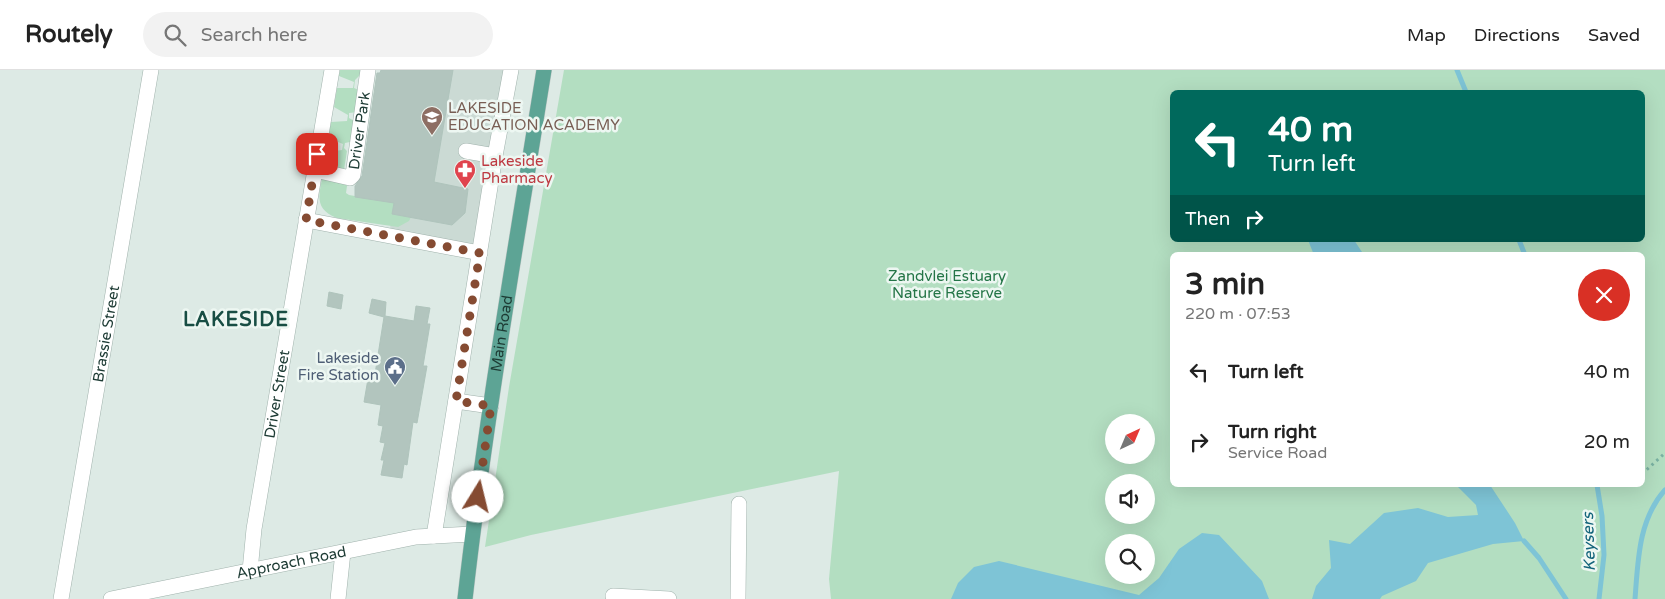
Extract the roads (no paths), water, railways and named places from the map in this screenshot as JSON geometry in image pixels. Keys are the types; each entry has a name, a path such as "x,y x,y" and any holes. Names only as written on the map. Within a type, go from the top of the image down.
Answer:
{"main road":[{"name":"Main Road","path":"465,599 472,534 491,406 544,70"}],"street":[{"name":"Brassie Street","path":"61,599 151,70"},
{"name":"Driver Street","path":"250,571 254,529 332,70"},
{"name":"Driver Park","path":"314,170 350,178 353,175 368,70"},
{"path":"434,536 495,156 511,70"},
{"path":"466,151 495,156"},
{"path":"306,220 480,253"},
{"path":"456,401 491,406"},
{"path":"738,599 739,504"},
{"name":"Approach Road","path":"111,599 416,537 472,534"},
{"path":"338,599 342,552"},
{"path":"613,596 669,599"}],"water":[{"path":"1309,242 1355,242 1362,252 1313,252"},
{"path":"1458,487 1491,487 1515,523 1524,541 1493,544 1428,563 1416,581 1382,596 1380,599 1312,599 1316,586 1331,568 1329,540 1350,544 1384,513 1418,508 1448,517 1478,515 1476,505"},
{"path":"1202,533 1219,535 1262,581 1269,599 951,599 958,583 974,567 999,561 1139,595 1152,584 1155,584 1179,549"}],"waterway":[{"name":"Keysers","path":"1457,70 1465,90"},
{"name":"Keysers","path":"1520,242 1524,252"},
{"name":"Keysers","path":"1597,487 1602,516 1604,555 1599,599"},
{"path":"1635,599 1644,528 1649,514 1665,490"},
{"path":"1524,541 1539,558 1566,599"}],"place":[{"name":"LAKESIDE EDUCATION ACADEMY","path":"432,136"},
{"name":"Lakeside Pharmacy","path":"465,189"},
{"name":"Lakeside Fire Station","path":"395,386"}],"district":[{"name":"LAKESIDE","path":"236,319"}],"park label":[{"name":"Zandvlei Estuary Nature Reserve","path":"947,284"}]}
